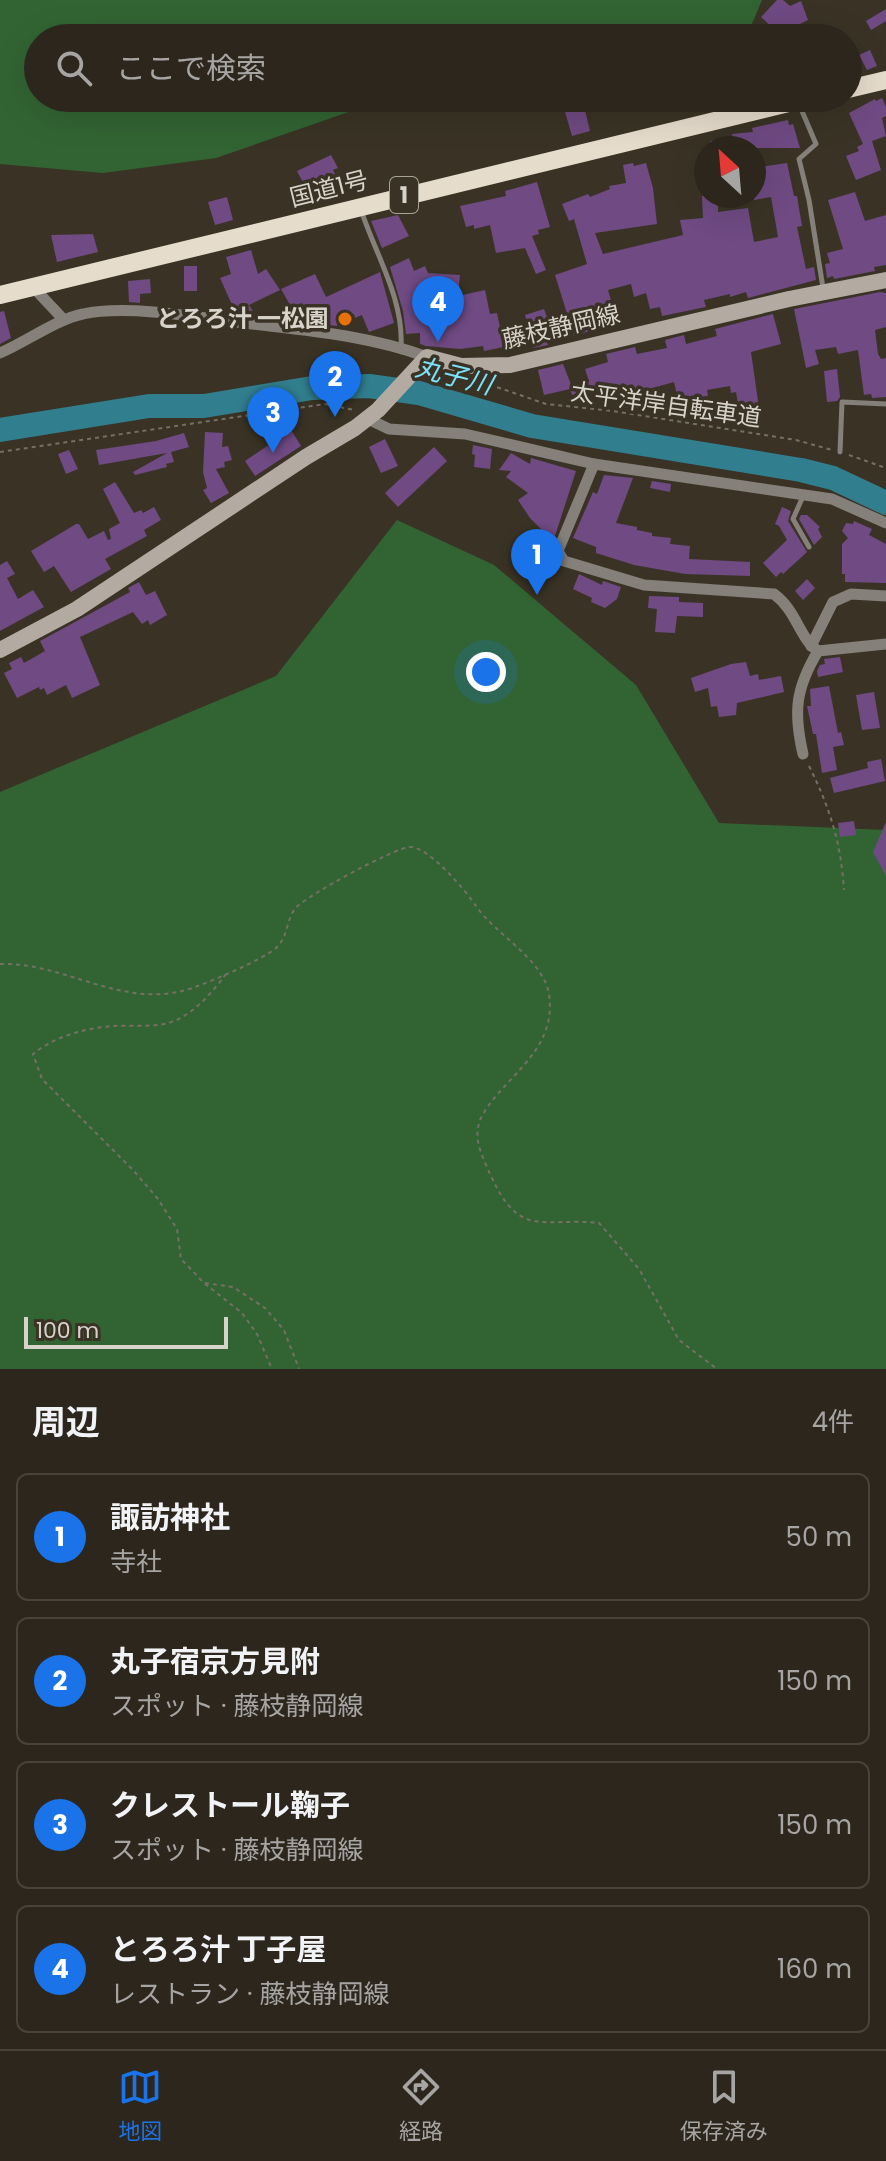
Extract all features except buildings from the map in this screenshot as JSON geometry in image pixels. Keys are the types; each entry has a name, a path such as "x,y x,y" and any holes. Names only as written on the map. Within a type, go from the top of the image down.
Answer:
{"highway":[{"path":"862,86 886,80"},
{"name":"国道1号","path":"0,295 749,112"}],"main road":[{"name":"藤枝静岡線","path":"427,357 461,366 510,365 886,280"},
{"path":"0,650 77,609 373,414 427,357"}],"street":[{"path":"33,287 64,320"},
{"path":"0,353 26,343 64,320 98,312 179,314 350,336 401,347 427,357"},
{"path":"373,414 389,429 465,434 594,464 804,494 847,505 886,523"},
{"path":"594,464 558,551 564,561 644,585 774,594 788,604 815,648"},
{"path":"803,754 797,727 798,697 833,602 851,594 886,596"},
{"path":"815,648 886,644"}],"lane":[{"path":"807,112 816,144 799,159 824,293"},
{"path":"359,206 399,307 401,347"},
{"path":"840,452 842,402 886,404"},
{"path":"804,494 793,519 809,547"}],"path":[{"name":"太平洋岸自転車道","path":"473,378 546,404 613,411 796,440 886,468"},
{"path":"0,452 325,404 373,414"},
{"path":"803,754 835,828 844,890"},
{"path":"0,964 23,964 104,987 160,997 190,989 275,949 286,935 294,909 322,890 395,851 412,846 426,851 469,895 481,913 534,965 549,992 546,1029 541,1046 500,1091 478,1125 483,1157 496,1187 510,1209 526,1220 544,1224 599,1223 639,1269 679,1340 717,1369"},
{"path":"227,973 210,994 184,1016 165,1024 110,1026 50,1040 33,1054 42,1079 158,1199 177,1229 181,1259 204,1283 242,1313 257,1334 272,1369"},
{"path":"204,1283 233,1287 265,1308 284,1330 299,1369"}],"green space":[{"path":"0,0 762,0 752,24 24,24 24,112 349,112 216,158 103,173 0,164"},
{"path":"397,520 494,565 636,685 719,823 886,830 886,1369 0,1369 0,792 276,676"}],"waterway":[{"name":"丸子川","path":"0,430 149,406 204,406 312,388 369,386 419,393 532,426 801,470 833,478 886,503"}],"place":[{"name":"とろろ汁 一松園","path":"345,319"},
{"name":"とろろ汁 丁子屋","path":"438,342"},
{"name":"丸子宿京方見附","path":"335,417"},
{"name":"クレストール鞠子","path":"273,453"},
{"name":"諏訪神社","path":"537,595"}]}
